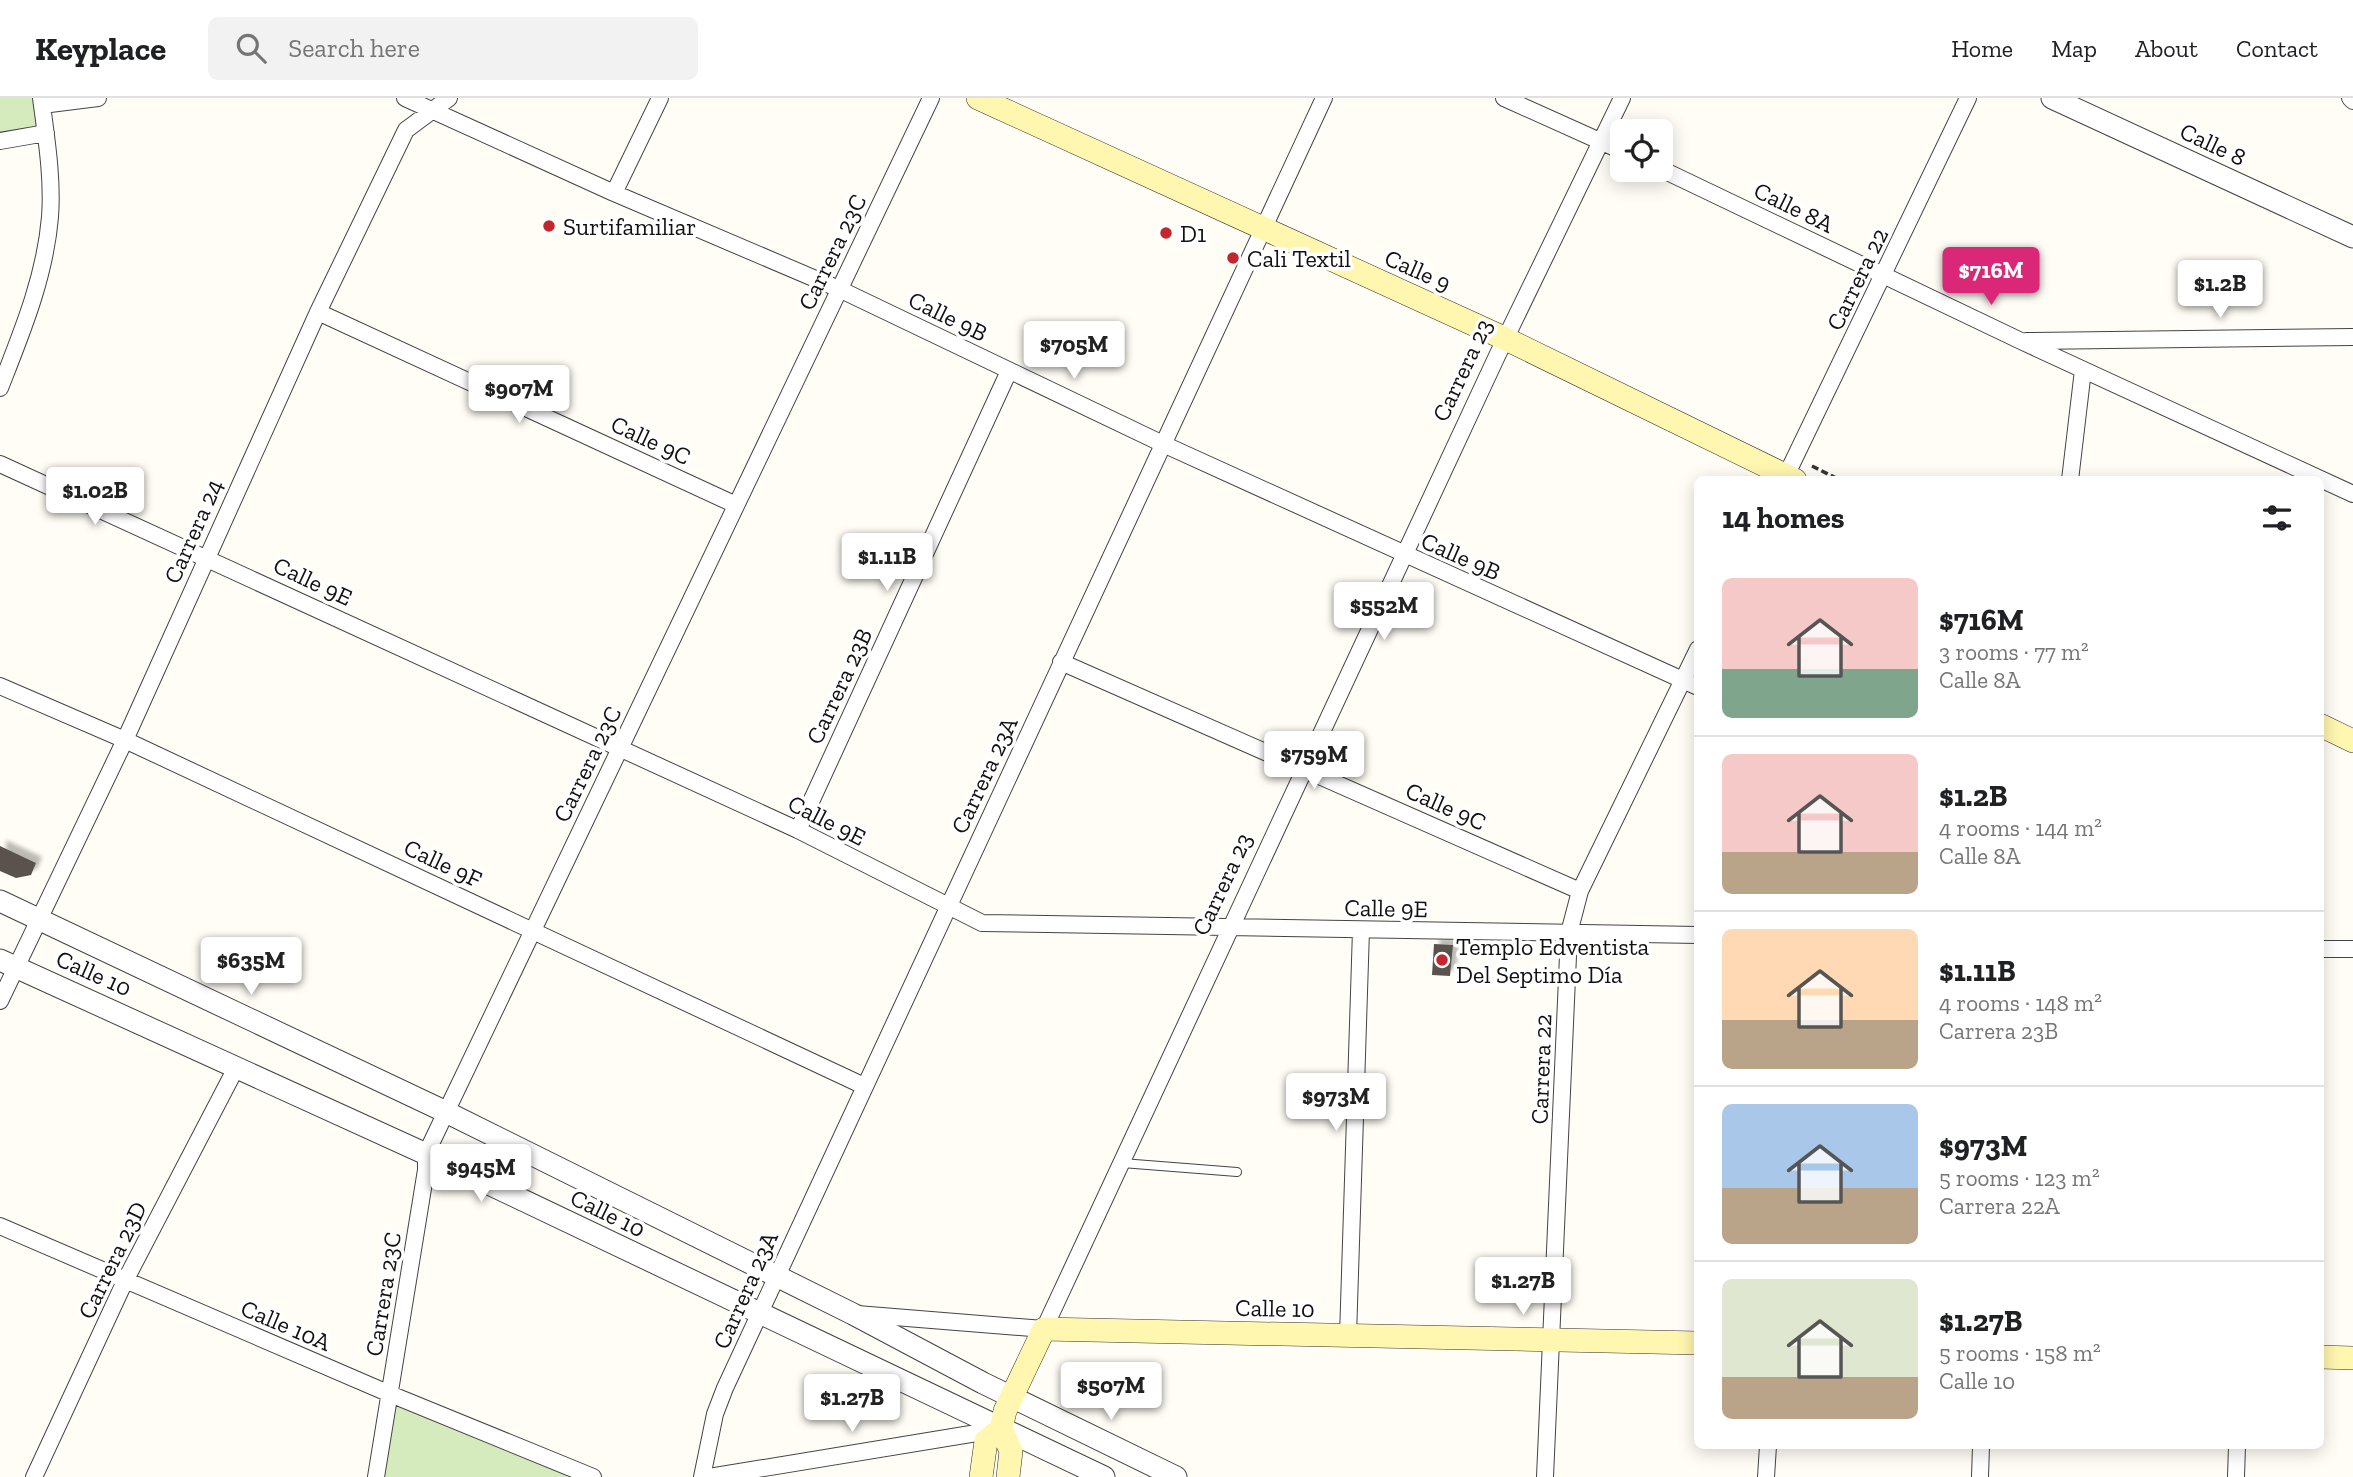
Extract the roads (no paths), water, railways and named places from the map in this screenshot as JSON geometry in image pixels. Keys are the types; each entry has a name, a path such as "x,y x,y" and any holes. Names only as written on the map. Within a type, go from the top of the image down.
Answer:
{"main road":[{"name":"Calle 9","path":"978,98 1506,339 1784,476"},
{"path":"2324,727 2353,741"},
{"name":"Calle 10","path":"1044,1329 1694,1343"},
{"name":"Carrera 23","path":"1008,1477 1011,1451 1002,1429 1011,1396 1044,1329"},
{"path":"2324,1357 2353,1358"},
{"name":"Carrera 23","path":"981,1477 986,1441 1002,1429"}],"street":[{"path":"0,388 32,309 50,216 46,133 41,101 98,98"},
{"name":"Calle 9B","path":"405,98 435,109 614,193 839,289 1404,556 1694,685"},
{"name":"Carrera 24","path":"0,1001 8,963 39,919 125,740 318,312 406,130 449,98"},
{"path":"614,193 660,98"},
{"name":"Carrera 23C","path":"376,1477 426,1170 426,1154 930,98"},
{"name":"Carrera 23A","path":"702,1477 715,1415 776,1278 1324,98"},
{"path":"1504,98 1610,145"},
{"name":"Carrera 23","path":"1044,1329 1404,556 1622,98"},
{"name":"Carrera 22","path":"1789,476 1968,98"},
{"name":"Calle 8","path":"2052,98 2353,237"},
{"path":"0,141 46,133"},
{"name":"Calle 8A","path":"1673,175 2021,341 2314,476"},
{"name":"Calle 9C","path":"318,312 736,505"},
{"name":"Calle 8A","path":"2021,341 2353,337"},
{"path":"2071,476 2084,370"},
{"name":"Carrera 23B","path":"798,830 1009,371"},
{"name":"Calle 9E","path":"0,464 798,830 982,923 1230,930 1694,936"},
{"name":"Calle 8A","path":"2324,481 2353,494"},
{"name":"Carrera 22","path":"1545,1477 1569,933 1580,891 1694,657"},
{"name":"Calle 9C","path":"1061,662 1580,891"},
{"name":"Calle 9F","path":"0,686 125,740 864,1086"},
{"name":"Calle 10","path":"0,901 446,1112 1177,1477"},
{"path":"1348,1336 1362,930"},
{"path":"2324,949 2353,949"},
{"name":"Calle 10","path":"8,963 426,1154 1104,1477"},
{"name":"Carrera 23D","path":"34,1477 125,1281 237,1066"},
{"name":"Calle 10A","path":"0,1226 390,1394 593,1477"},
{"name":"Calle 10","path":"853,1314 1044,1329"},
{"path":"709,1477 1002,1429"},
{"path":"1766,1477 1768,1449"},
{"path":"1980,1477 1981,1449"},
{"path":"2236,1477 2237,1449"}],"lane":[{"path":"1121,1163 1237,1172"}],"place":[{"name":"Surtifamiliar","path":"549,226"},
{"name":"D1","path":"1166,233"},
{"name":"Cali Textil","path":"1233,258"},
{"name":"Templo Edventista Del Septimo Día","path":"1442,960"}]}
